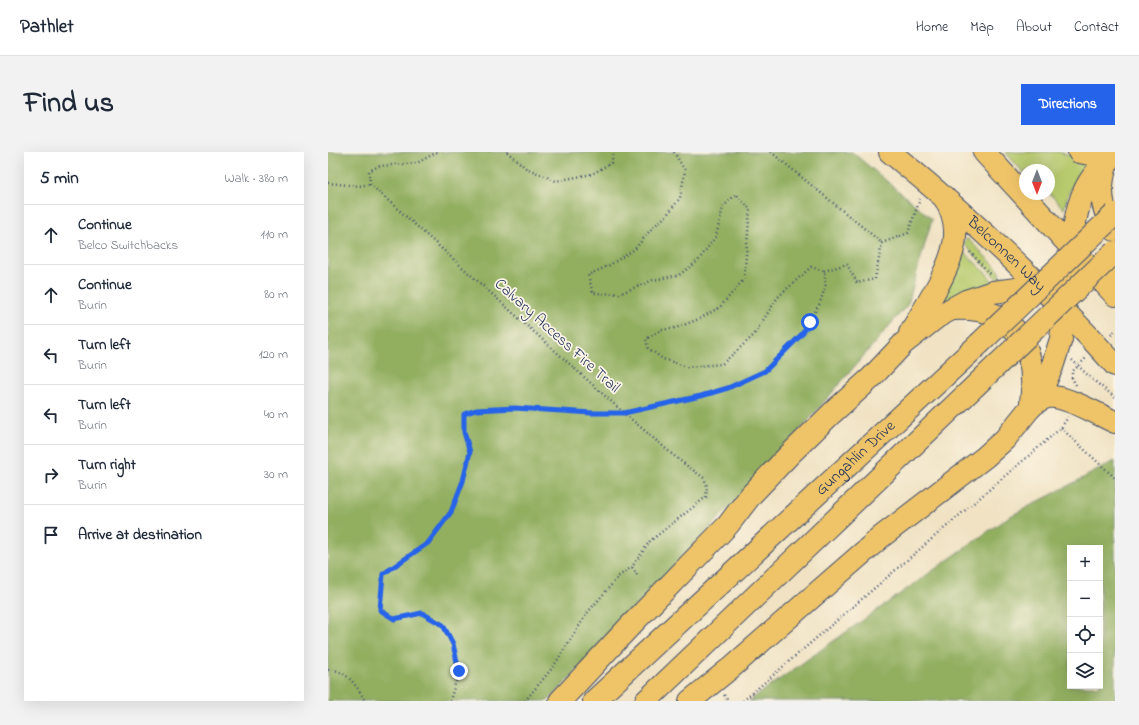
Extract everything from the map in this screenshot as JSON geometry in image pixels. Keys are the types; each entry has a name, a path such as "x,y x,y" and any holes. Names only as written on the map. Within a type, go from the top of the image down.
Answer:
{"main road":[{"name":"Belconnen Way","path":"890,152 944,197 1039,286 1115,365"},
{"path":"984,152 1071,248 1107,278 1115,295"},
{"path":"1079,152 1095,155 1112,154"},
{"path":"690,701 733,666 881,538 998,446 1012,432 1030,408 1043,387 1057,354 1062,334 1076,214 1084,190 1094,174 1112,154"},
{"path":"1112,154 1103,178 1101,193 1105,212 1115,230"},
{"path":"904,343 937,285 953,248 955,236 954,221 944,197"},
{"name":"Gungahlin Drive","path":"594,701 978,344 1115,214"},
{"name":"Gungahlin Drive","path":"646,701 1115,252"},
{"path":"560,701 723,530 751,495 789,455 871,378 904,343 937,317 966,301 993,292 1107,278"},
{"path":"950,309 979,310 991,313 1005,321 1018,334 1025,345 1031,362 1032,389 1030,408"},
{"path":"1030,408 1036,402 1048,397 1061,398 1115,422"}],"path":[{"path":"328,183 359,186 370,184 369,171 379,166 417,163 437,152"},
{"path":"507,152 526,168 556,180 592,174 611,163 614,152"},
{"path":"674,152 685,171 680,198 666,216 652,228 635,248 608,266 588,275 593,293 619,294 653,280 679,275 698,261 716,236 723,207 736,194 750,209 744,279 720,307 699,319 676,328 661,330 646,339 648,348 663,359 687,367 722,364 753,336 778,297 811,267 824,271 847,264 857,283 875,279 882,243"},
{"path":"771,152 882,243"},
{"name":"Calvary Access Fire Trail","path":"370,184 624,413 679,460 704,478 707,486 706,497 650,540 632,568"},
{"path":"882,243 908,233 922,193"},
{"path":"969,251 993,277"},
{"path":"450,701 459,671 453,644 443,625 422,613 394,619 380,610 383,574 428,543 451,512 463,481 470,452 464,432 464,414 476,410 515,408 592,413 624,413 701,396 728,388 765,371 802,334 820,303 826,284 824,271"},
{"path":"1077,366 1115,397"},
{"path":"743,701 1061,428 1075,403"},
{"path":"1061,428 1115,478"},
{"path":"525,701 553,667 588,612 619,576 632,568 636,575"},
{"path":"328,670 335,670 350,678 365,701"},
{"path":"723,693 728,701"}],"green space":[{"path":"328,152 852,152 932,219 908,304 783,450 548,701 328,701"},
{"path":"1005,152 1059,152 1090,162 1077,177 1068,195 1064,209 1055,199 1055,164 1019,164 1019,167"},
{"path":"968,239 1000,271 999,275 1001,277 1004,276 1008,281 1001,283 964,244 965,240"},
{"path":"961,249 986,273 994,283 939,303"},
{"path":"1115,461 1115,701 749,701 1007,518"}],"route":[{"path":"459,671 453,644 443,625 422,613 394,619 380,610 383,574 428,543 451,512 463,481 470,452 464,432 464,414 476,410 515,408 592,413 624,413 701,396 728,388 765,371 802,334 810,322"}]}
